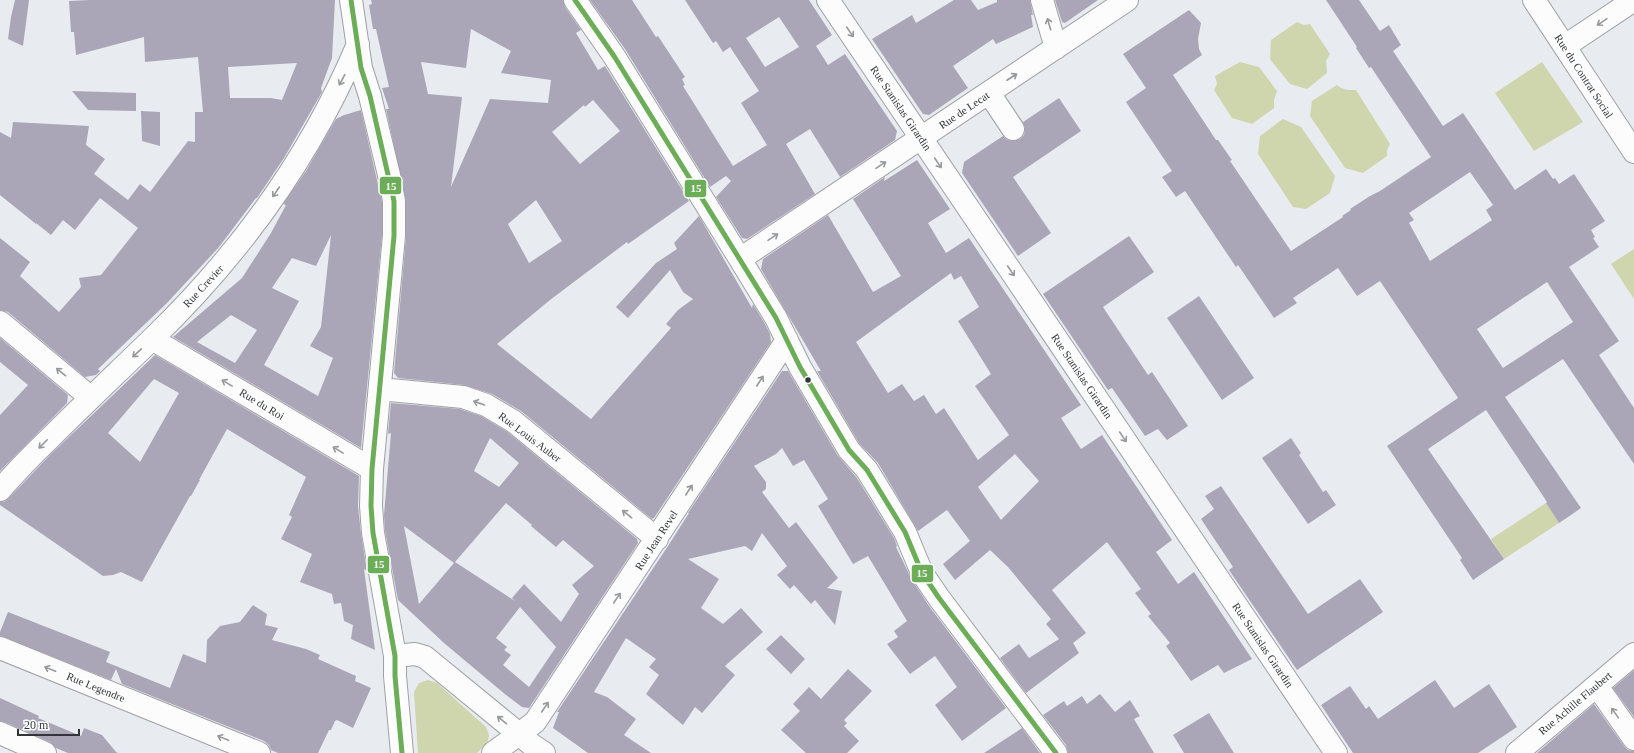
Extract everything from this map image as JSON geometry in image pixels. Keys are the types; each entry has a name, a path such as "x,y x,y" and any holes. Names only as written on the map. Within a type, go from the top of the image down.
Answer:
{"street":[{"path":"351,0 361,68 370,96 394,201 394,236 372,469 371,506 373,533 395,656 395,676 402,753"},
{"path":"575,0 614,56 776,318 800,367 849,450 867,470 905,532 922,573 943,604 1056,753"},
{"name":"Rue Stanislas Girardin","path":"828,0 1336,753"},
{"path":"1042,0 1056,48"},
{"name":"Rue de Lecat","path":"740,259 1127,0"},
{"name":"Rue du Contrat Social","path":"1534,0 1634,152"},
{"path":"1565,46 1634,0"},
{"name":"Rue Crevier","path":"0,490 90,397 152,339 217,271 245,237 304,151 344,75 358,44"},
{"path":"989,93 1013,129"},
{"path":"0,322 90,397"},
{"name":"Rue du Roi","path":"152,339 372,469"},
{"name":"Rue Jean Revel","path":"494,753 535,722 787,340"},
{"name":"Rue Louis Auber","path":"380,389 463,398 486,405 512,421 656,539"},
{"name":"Rue Legendre","path":"0,648 259,753"},
{"path":"395,656 415,654 425,657 518,734 544,753"},
{"name":"Rue Achille Flaubert","path":"1516,753 1634,654"},
{"path":"1597,686 1634,739"},
{"path":"0,733 45,753"}],"green space":[{"path":"1297,22 1304,25 1310,24 1330,54 1326,61 1327,73 1307,89 1290,84 1270,59 1271,40"},
{"path":"1240,62 1259,67 1277,91 1274,100 1274,108 1252,124 1232,118 1214,90 1217,84 1215,76"},
{"path":"1542,62 1583,122 1534,151 1495,93"},
{"path":"1337,85 1341,88 1356,90 1390,144 1387,150 1387,156 1363,173 1345,168 1310,116 1312,101"},
{"path":"1283,119 1301,127 1335,176 1330,193 1306,209 1293,207 1258,154 1260,136"},
{"path":"1634,249 1634,299 1611,264"},
{"path":"1546,503 1559,523 1504,559 1491,539"},
{"path":"428,680 437,683 486,727 489,735 488,741 477,753 418,753 414,692 419,683"}],"building":[{"path":"15,0 29,0 23,46 8,39"},
{"path":"335,0 332,58 321,88 322,92 284,158 257,198 219,247 167,303 98,369 100,371 96,375 85,377 8,312 0,310 0,238 30,262 20,276 59,312 81,287 79,278 101,275 138,228 100,198 75,230 63,220 51,235 0,195 0,132 11,138 13,122 89,126 86,145 105,159 94,174 128,200 140,184 150,192 188,141 195,142 195,112 203,112 198,57 145,62 144,37 76,55 74,32 71,32 69,1","holes":["297,63 282,100 271,98 230,98 228,67"]},
{"path":"371,0 563,0 565,7 581,30 576,33 598,70 605,66 689,201 628,244 627,242 550,300 497,344 591,419 671,328 666,324 678,310 693,299 683,292 670,270 628,318 616,307 656,263 677,249 674,243 699,216 752,308 753,304 765,324 770,334 771,342 654,518 652,519 521,411 492,394 464,385 398,378 394,373 406,237 406,201 386,109 389,109 382,88 389,87 376,29 373,29 369,5 372,4","holes":["471,29 511,51 501,73 551,80 548,103 490,99 451,187 462,97 428,94 421,62 466,68","593,100 620,131 580,164 552,132 584,105 585,107","536,200 562,241 529,263 508,224"]},
{"path":"590,0 632,0 656,37 658,36 685,77 682,79 685,85 683,86 733,166 767,145 741,103 759,91 730,47 723,52 716,41 713,43 685,0 809,0 832,35 816,46 828,65 845,54 897,131 895,140 840,177 810,129 786,144 815,194 747,239 742,238 716,197 731,181 726,176 710,187 625,49","holes":["779,17 799,47 765,67 746,38"]},
{"path":"954,0 971,0 978,10 997,2 997,0 1030,0 1033,15 1031,15 1033,27 996,44 993,39 953,66 968,88 929,115 923,114 872,39 912,15 916,23"},
{"path":"1055,0 1098,0 1065,23 1062,22"},
{"path":"1326,0 1359,0 1380,31 1389,25 1401,45 1393,51 1443,126 1463,113 1515,190 1546,169 1553,179 1555,178 1559,184 1574,174 1605,221 1591,230 1595,237 1593,238 1599,247 1569,267 1619,341 1599,355 1634,408 1634,464 1563,359 1505,397 1581,508 1559,523 1546,503 1547,502 1486,410 1428,449 1504,559 1473,580 1460,560 1462,558 1387,446 1458,398 1380,281 1357,296 1338,268 1293,298 1297,303 1274,318 1238,265 1236,267 1185,191 1176,197 1162,177 1172,171 1126,102 1146,88 1123,54 1189,10 1201,23 1198,39 1199,49 1202,55 1173,75 1216,140 1218,140 1232,160 1230,161 1291,251 1343,217 1342,216 1351,210 1350,209 1431,157 1371,67 1369,68 1356,48 1357,47","holes":["1470,172 1493,205 1486,210 1492,220 1430,261 1409,223 1414,220 1409,213","1547,282 1573,322 1503,368 1477,329"]},
{"path":"72,91 136,93 136,111 88,110"},
{"path":"1059,98 1081,131 1013,177 1051,233 1018,256 962,173 964,162 1003,136 1007,140 1013,141 1020,139 1024,135 1025,129 1023,122"},
{"path":"361,110 382,202 382,235 361,448 173,337 242,278 271,233 286,205 283,204 306,171 336,119","holes":["331,235 321,327 310,346 333,358 318,396 264,365 299,301 272,288 292,258 316,266","231,315 257,330 235,363 197,342"]},
{"path":"141,111 160,112 160,146 142,141"},
{"path":"917,160 950,209 928,223 946,253 969,238 1081,405 1061,418 1081,449 1102,435 1172,540 1156,552 1178,584 1194,572 1252,659 1224,673 1218,665 1191,681 1166,646 1170,643 1148,616 1151,614 1135,593 1141,589 1107,542 1052,590 1086,633 1073,643 1079,653 1026,693 1000,658 1019,644 1029,658 1059,639 1046,624 1051,619 1008,567 990,550 955,580 943,564 970,541 947,510 918,531 878,463 859,443 817,371 821,371 761,269 763,259 828,215 873,292 901,276 853,199 885,177 884,181","holes":["951,273 954,280 961,276 979,307 958,321 991,374 975,386 1009,435 978,460 944,408 936,414 924,395 914,401 902,384 888,393 856,342","1015,454 1039,481 1001,520 978,487"]},
{"path":"1129,236 1154,272 1103,307 1148,375 1152,372 1188,426 1167,440 1158,429 1145,436 1112,388 1108,390 1043,294"},
{"path":"1199,296 1254,378 1222,400 1167,318"},
{"path":"0,338 68,395 67,403 0,471 0,415 28,385 0,362"},
{"path":"155,355 359,476 358,506 367,571 364,569 375,650 351,639 353,625 344,621 341,603 334,604 332,594 300,582 312,554 281,539 292,517 289,515 306,477 227,429 142,582 121,572 103,576 0,505 0,502 4,502 9,498 50,455","holes":["154,379 179,393 140,462 108,433"]},
{"path":"782,371 788,371 838,456 857,478 894,538 896,547 912,580 929,606 1006,708 962,741 935,705 957,687 935,656 910,674 887,644 898,637 894,631 907,621 868,556 853,564 818,506 828,499 804,460 793,466 782,448 776,454 754,466 766,482 766,489 762,492 789,528 796,522 838,578 827,588 842,591 835,625 815,600 811,604 794,585 790,589 777,575 787,566 762,533 752,551 745,546 688,559 719,579 701,608 723,624 741,608 763,632 725,666 735,675 702,713 695,707 683,725 646,694 659,675 649,667 656,659 626,638 594,692 607,697 636,719 624,735 651,753 588,753 553,728 559,712 557,712 668,546 688,513"},
{"path":"391,403 460,409 481,416 506,431 637,539 638,543 529,708 522,707 506,695 444,643 398,600 385,531 384,515 391,433 388,434","holes":["490,438 519,463 499,487 474,471","506,503 556,547 563,540 594,566 572,585 579,594 561,622 524,584 512,598 515,601 455,562","404,526 454,563 419,604","520,607 556,647 529,687 503,665 511,655 504,650 507,647 496,638"]},
{"path":"1291,438 1301,453 1299,455 1323,492 1326,490 1336,505 1308,524 1262,458"},
{"path":"1221,486 1308,614 1360,579 1383,612 1297,670 1229,570 1233,567 1201,519 1214,509 1205,496"},
{"path":"253,605 267,614 265,625 278,628 272,640 306,649 320,655 318,659 356,676 355,681 371,688 353,728 337,720 335,721 318,753 278,753 271,750 269,745 264,741 122,684 116,669 111,680 0,636 0,632 8,612 110,652 106,662 170,688 183,654 206,663 207,640 220,626 240,622"},
{"path":"781,635 805,659 791,674 766,649"},
{"path":"848,669 872,691 844,720 847,723 844,726 859,741 847,753 806,753 781,730 800,711 793,704 809,687 821,699"},
{"path":"1634,670 1634,717 1613,688"},
{"path":"1435,680 1454,708 1489,684 1517,727 1478,753 1353,753 1321,705 1350,686 1366,709 1369,706 1378,719"},
{"path":"1100,694 1115,712 1130,700 1140,716 1134,719 1154,753 1068,753 1066,745 1043,715 1064,701 1067,706 1082,696 1087,704"},
{"path":"0,698 39,716 38,718 81,736 84,728 102,735 118,753 68,753 56,748 50,742 0,721"},
{"path":"1594,704 1624,746 1628,750 1634,751 1634,753 1537,753"},
{"path":"1209,713 1234,753 1184,753 1173,735"},
{"path":"1022,728 1040,753 984,753"}],"transit line":[{"name":"15","path":"351,0 361,68 370,96 394,201 394,236 372,469 371,506 373,533 395,656 395,676 402,753"},
{"name":"15","path":"575,0 614,56 776,318 800,367 849,450 867,470 905,532 922,573 939,598 1056,753"}]}
